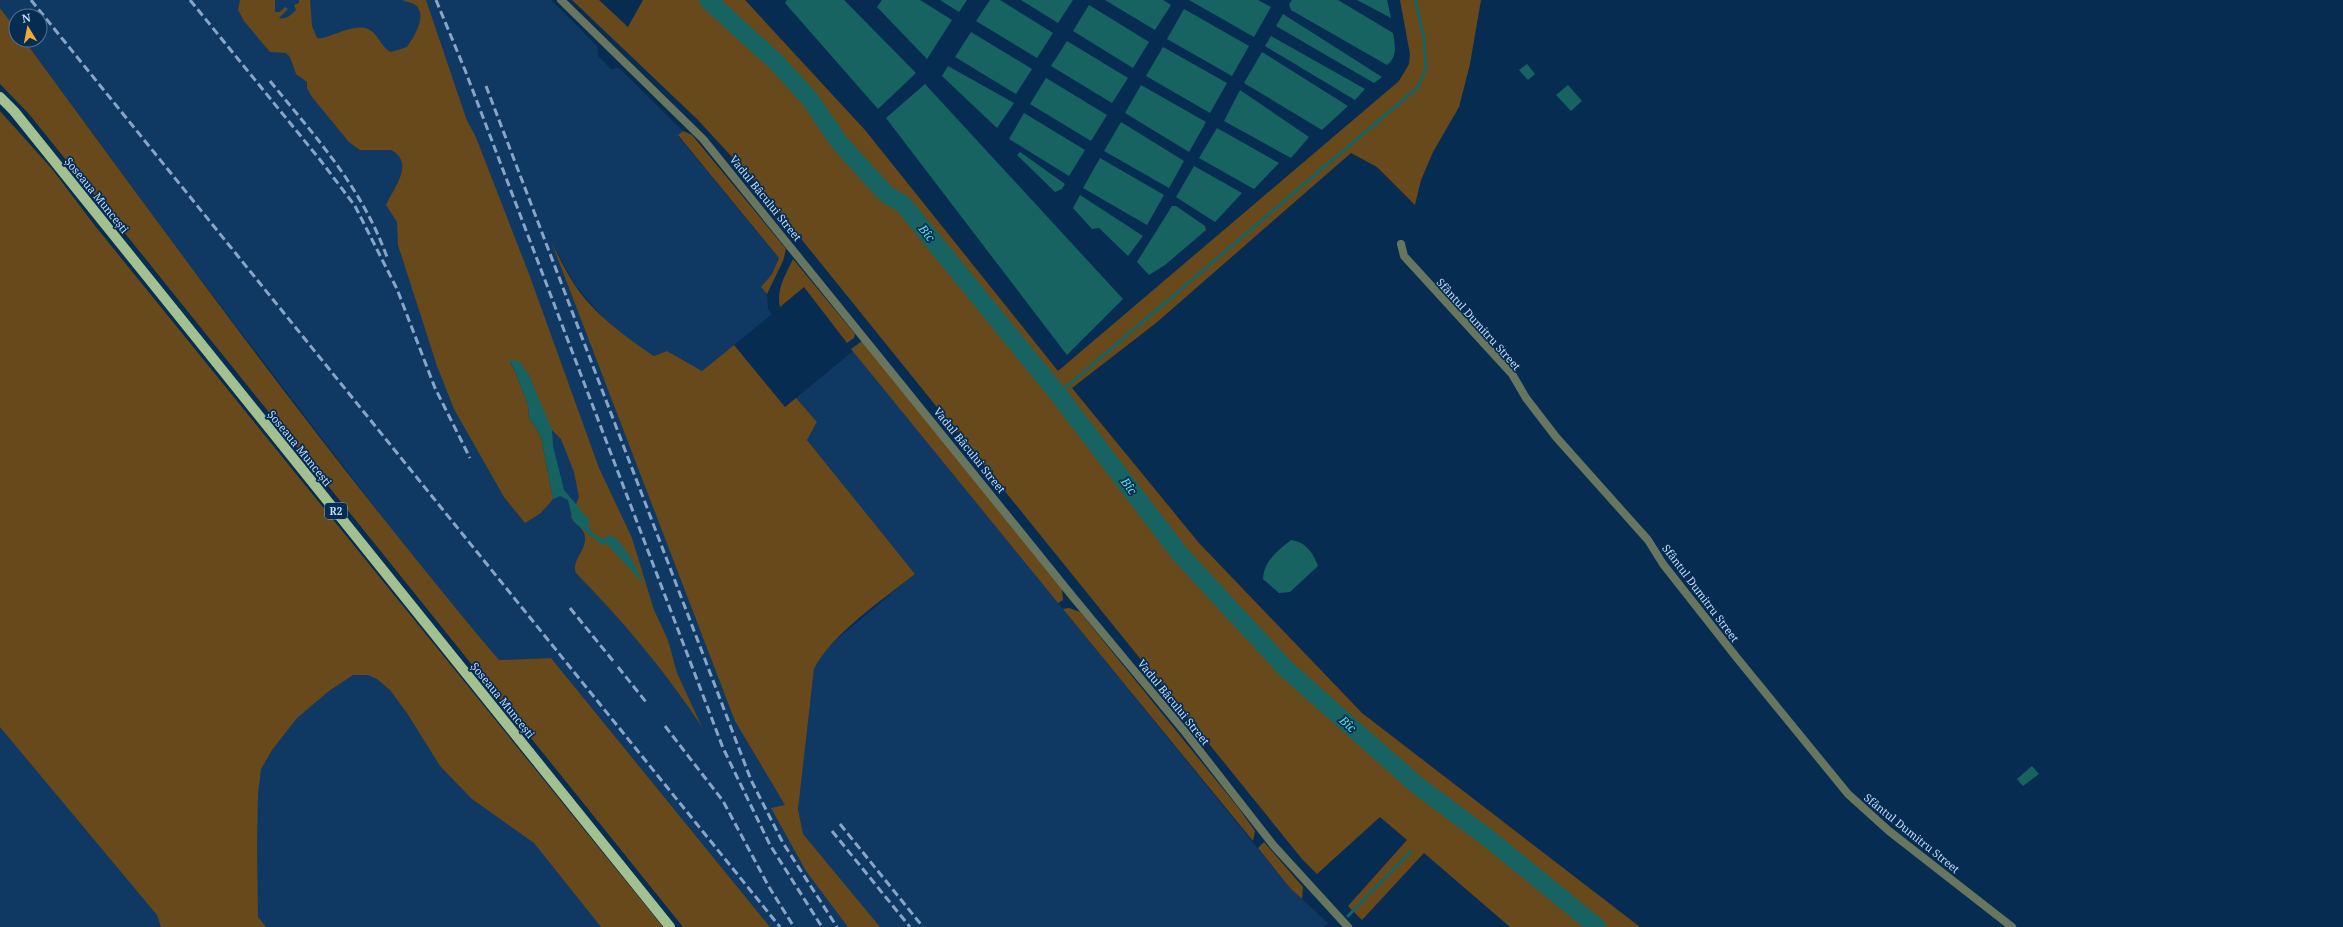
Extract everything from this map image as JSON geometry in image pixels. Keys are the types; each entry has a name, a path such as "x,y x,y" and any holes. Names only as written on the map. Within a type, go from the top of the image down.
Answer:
{"main road":[{"name":"Șoseaua Muncești","path":"0,97 14,112 670,927"}],"street":[{"name":"Vadul Bâcului Street","path":"561,0 703,139 1073,598 1185,732 1274,846 1348,927"},
{"name":"Sfântul Dumitru Street","path":"1401,244 1404,256 1512,374 1526,398 1556,437 1648,540 1663,564 1737,658 1848,794 1889,830 2012,927"}],"shaded area":[{"path":"0,0 551,0 597,46 598,56 611,69 619,68 683,131 678,136 779,258 772,274 761,287 767,294 768,309 772,314 702,371 667,351 654,356 625,337 606,321 575,285 553,244 798,810 814,669 821,655 837,639 915,574 807,440 817,422 796,398 853,351 1290,888 1328,923 1324,927 770,927 551,658 499,660 408,551 185,259 30,48 48,48 48,8 8,8 8,18 0,8"},
{"path":"240,0 275,0 275,12 280,12 285,7 288,9 279,18 284,18 288,17 296,10 294,5 299,3 299,0 310,0 312,26 317,38 326,37 351,29 365,28 373,32 384,47 391,52 407,47 419,26 420,14 418,8 414,4 402,0 426,0 467,121 475,135 529,274 599,468 632,538 654,610 668,640 677,673 702,727 674,686 643,647 576,573 576,563 583,548 585,537 582,529 571,517 579,497 574,472 561,439 549,427 529,375 514,361 510,363 515,371 528,405 529,417 541,437 553,499 541,513 525,523 504,497 454,409 437,366 398,245 397,222 386,205 397,184 402,169 402,162 398,155 391,150 360,150 349,142 312,97 307,88 307,82 296,74 290,57 286,53 270,52 244,21 238,10"},
{"path":"572,0 599,0 628,27 643,0 745,0 865,130 1058,371 1399,81 1409,64 1410,54 1400,0 1481,0 1470,64 1459,107 1433,152 1421,180 1415,205 1377,167 1351,153 1156,323 1072,388 1199,543 1362,713 1640,927 1510,927 1424,853 1362,920 1348,906 1407,840 1380,817 1317,874 1302,859 756,183 697,119"},
{"path":"787,0 844,0 916,73 878,109 785,3"},
{"path":"882,0 920,0 952,20 927,59 877,7"},
{"path":"940,0 967,0 959,12"},
{"path":"990,0 1000,0 1053,33 1037,58 976,21"},
{"path":"1021,0 1073,0 1058,23"},
{"path":"1105,0 1163,0 1171,5 1155,30"},
{"path":"1189,0 1258,0 1271,7 1254,37"},
{"path":"1292,0 1338,0 1393,33 1395,50 1393,58 1387,65 1291,10 1289,4"},
{"path":"1357,0 1387,0 1391,18"},
{"path":"1089,5 1149,42 1133,68 1073,31"},
{"path":"0,8 8,18 8,48 30,48 315,432 499,660 551,658 770,927 683,927 29,114 0,84"},
{"path":"1184,9 1249,46 1232,76 1167,39"},
{"path":"1283,14 1382,77 1374,83 1276,26"},
{"path":"971,32 1032,69 1016,94 955,57"},
{"path":"1271,36 1365,89 1355,100 1265,46"},
{"path":"1067,41 1128,78 1112,103 1051,66"},
{"path":"1163,47 1227,83 1210,113 1146,76"},
{"path":"1262,52 1348,106 1322,130 1244,83"},
{"path":"1527,64 1535,74 1528,80 1519,70"},
{"path":"948,66 1014,103 997,128 942,76"},
{"path":"1046,78 1107,115 1091,141 1030,104"},
{"path":"925,84 1123,299 1067,355 886,118"},
{"path":"1141,85 1206,122 1189,152 1125,113"},
{"path":"1568,85 1582,101 1571,111 1556,95"},
{"path":"1240,90 1309,137 1291,158 1224,121"},
{"path":"0,111 52,169 96,227 663,927 601,927 534,843 472,799 440,766 407,713 390,690 377,679 368,675 353,675 329,691 297,718 272,750 261,769 258,794 258,917 266,927 161,927 157,915 0,727"},
{"path":"1024,113 1085,150 1069,176 1009,139"},
{"path":"1121,122 1184,161 1169,188 1104,151"},
{"path":"1217,128 1279,163 1254,189 1199,158"},
{"path":"683,131 692,135 786,249 783,261 767,294 761,287 772,274 779,258 678,135"},
{"path":"1020,152 1065,184 1062,189 1055,192 1017,155"},
{"path":"1100,158 1164,195 1147,225 1083,188"},
{"path":"1194,166 1242,193 1215,222 1176,197"},
{"path":"1080,195 1143,236 1128,256 1099,228 1092,229 1073,208"},
{"path":"1172,206 1176,206 1205,226 1206,230 1165,265 1149,275 1137,262"},
{"path":"0,215 504,801 611,927 0,927"},
{"path":"551,241 571,279 582,295 610,324 654,356 667,351 702,371 734,345 785,407 796,398 817,422 807,440 915,574 845,630 822,656 814,669 798,810 803,834 880,927 848,927 806,871 771,808 785,805 735,721"},
{"path":"793,259 855,334 854,338 847,343 804,287 780,307 779,294"},
{"path":"862,341 1062,589 1063,600 1058,603 851,349"},
{"path":"509,360 519,361 529,375 552,430 553,446 564,490 590,521 588,525 594,534 603,539 610,535 625,549 639,572 644,584 607,544 601,544 573,521 568,500 560,496 553,499 541,437 529,417 528,405 515,371"},
{"path":"1291,540 1305,546 1314,557 1318,566 1290,592 1279,593 1263,579 1264,573 1272,556"},
{"path":"1069,608 1080,612 1237,806 1255,831 1253,841 1063,609"},
{"path":"2032,766 2039,774 2023,786 2017,779"},
{"path":"1264,842 1303,887 1302,899 1290,888 1258,848"}],"waterway":[{"name":"Bîc","path":"708,0 776,62 810,99 839,142 886,194 903,204 1058,394 1180,554 1286,669 1418,786 1488,838 1597,927"},
{"path":"1058,394 1418,87 1426,68 1424,37 1415,0"},
{"path":"1348,916 1411,851"}],"railway":[{"path":"31,0 780,927"},
{"path":"190,0 321,161 355,206 397,289 435,388 470,458"},
{"path":"436,0 465,70 723,748 770,845 822,927"},
{"path":"270,81 321,143 351,185 376,231 387,257"},
{"path":"486,86 751,780 783,843 837,927"},
{"path":"570,608 614,662"},
{"path":"618,667 646,702"},
{"path":"665,726 723,801 769,887 794,927"},
{"path":"840,824 923,927"},
{"path":"832,831 910,927"}]}
